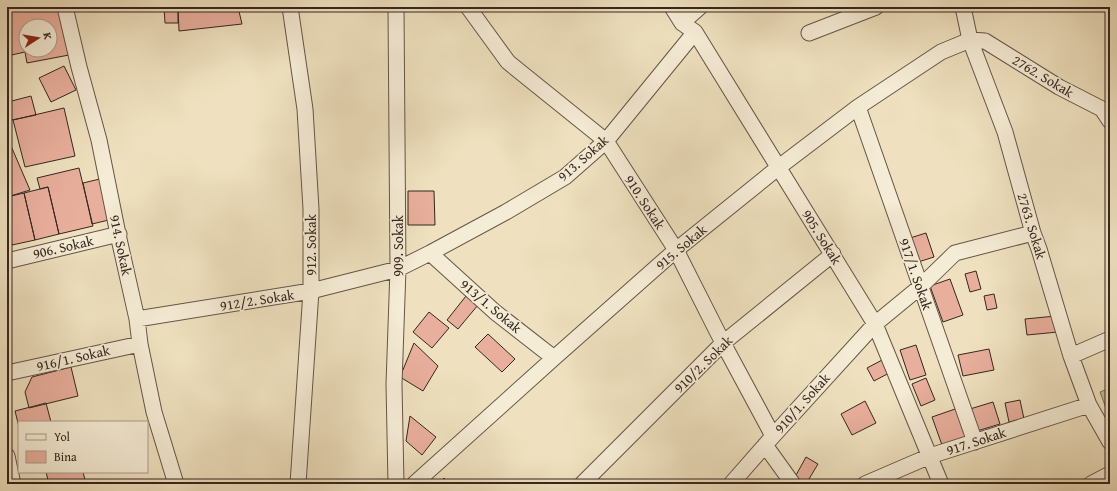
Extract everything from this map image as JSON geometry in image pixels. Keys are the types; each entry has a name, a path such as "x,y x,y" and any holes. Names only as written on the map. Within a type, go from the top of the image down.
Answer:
{"street":[{"name":"914. Sokak","path":"65,7 79,67 99,140 137,319 140,344 154,412 176,484"},
{"name":"912. Sokak","path":"290,7 305,109 310,210 311,291 298,484"},
{"name":"909. Sokak","path":"396,7 398,269 394,384 396,484"},
{"name":"910. Sokak","path":"468,7 508,62 606,141 676,250 723,343 769,440 793,484"},
{"name":"905. Sokak","path":"672,7 682,23 695,32 875,324 941,484"},
{"path":"682,23 700,7"},
{"path":"809,33 876,7"},
{"name":"2763. Sokak","path":"962,7 970,40 1005,132 1033,233 1071,356 1089,405 1110,442"},
{"name":"913. Sokak","path":"398,269 506,212 565,177 606,141 695,32"},
{"name":"915. Sokak","path":"414,484 676,250 779,167 858,107 941,52 970,40"},
{"name":"2762. Sokak","path":"970,40 986,41 1059,87 1102,109 1110,121"},
{"name":"917/1. Sokak","path":"858,107 975,442"},
{"name":"910/1. Sokak","path":"731,484 875,324 920,287 955,253 1033,233"},
{"name":"906. Sokak","path":"7,261 119,234"},
{"name":"913/1. Sokak","path":"430,253 495,312 554,358"},
{"name":"910/2. Sokak","path":"582,484 723,343 833,254"},
{"name":"912/2. Sokak","path":"137,319 311,291 398,269"},
{"path":"1071,356 1110,339"},
{"name":"916/1. Sokak","path":"7,373 140,344"},
{"name":"917. Sokak","path":"865,484 930,456 1089,405"},
{"path":"7,456 13,484"},
{"path":"1091,484 1110,474"}],"green space":[{"path":"1110,388 1110,419 1100,392"}],"building":[{"path":"7,7 59,7 69,55 58,57 58,18 18,18 18,54 7,56"},
{"path":"164,7 178,7 178,23 165,23"},
{"path":"178,7 238,7 242,24 179,31"},
{"path":"26,58 53,58 27,63"},
{"path":"64,66 76,90 51,102 39,78"},
{"path":"31,96 36,115 12,120 8,102"},
{"path":"64,108 75,156 25,167 13,120"},
{"path":"7,114 10,128 7,128"},
{"path":"11,146 30,190 7,197 7,147"},
{"path":"79,168 93,226 59,234 48,187 40,189 37,178"},
{"path":"104,178 113,219 92,224 83,183"},
{"path":"48,187 59,234 35,240 24,193"},
{"path":"408,191 434,191 435,225 408,225"},
{"path":"24,193 35,240 12,245 7,224 7,197"},
{"path":"7,224 12,245 7,246"},
{"path":"926,233 934,257 918,262 910,238"},
{"path":"976,271 981,289 970,292 965,274"},
{"path":"950,279 963,315 943,322 930,286"},
{"path":"994,294 997,308 987,310 984,296"},
{"path":"466,296 478,305 458,329 447,320"},
{"path":"429,312 449,328 432,348 413,332"},
{"path":"1056,316 1058,332 1027,335 1025,319"},
{"path":"488,334 515,359 502,372 475,347"},
{"path":"414,343 438,366 423,391 400,377"},
{"path":"916,345 926,375 910,380 900,350"},
{"path":"989,349 994,370 963,376 958,355"},
{"path":"884,359 891,372 874,381 867,368"},
{"path":"71,367 78,396 29,408 25,392 32,377"},
{"path":"926,378 935,400 921,406 912,384"},
{"path":"1020,400 1024,419 1009,422 1005,403"},
{"path":"865,401 876,423 852,435 841,414"},
{"path":"993,402 1000,424 977,431 970,409"},
{"path":"46,403 51,421 18,421 18,423 15,411"},
{"path":"958,408 968,436 942,445 932,417"},
{"path":"410,416 436,437 422,455 406,441"},
{"path":"806,457 818,464 806,484 795,477"},
{"path":"46,473 83,473 86,484 49,484"},
{"path":"444,478 449,484 438,484"},
{"path":"908,479 910,484 897,484"}]}
